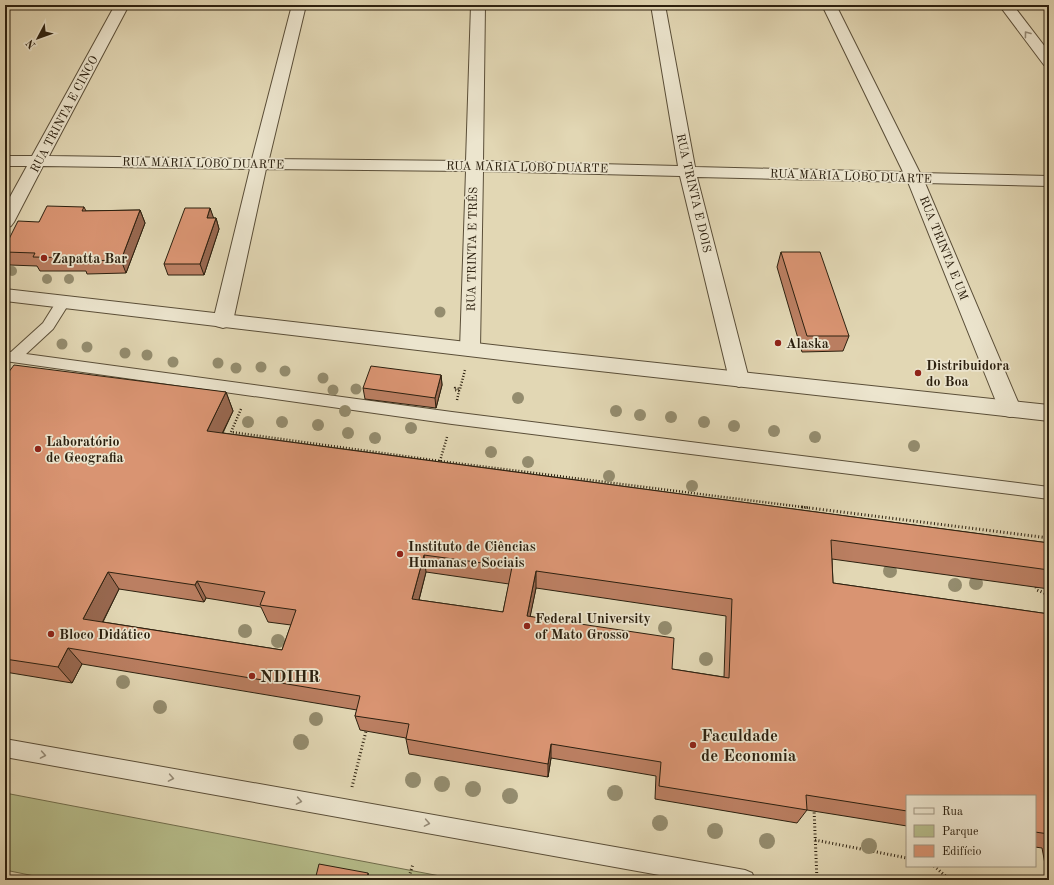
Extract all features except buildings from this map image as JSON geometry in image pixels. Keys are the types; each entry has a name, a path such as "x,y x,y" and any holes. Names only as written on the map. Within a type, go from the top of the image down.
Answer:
{"street":[{"name":"RUA TRINTA E CINCO","path":"5,222 39,162 122,5"},
{"path":"223,320 259,164 299,5"},
{"name":"RUA TRINTA E TRÊS","path":"470,349 478,5"},
{"name":"RUA TRINTA E DOIS","path":"658,5 687,171 739,379"},
{"name":"RUA TRINTA E UM","path":"829,5 914,177 1010,409"},
{"path":"1006,5 1049,62"},
{"name":"RUA MARIA LOBO DUARTE","path":"5,161 474,166 1049,181"},
{"path":"5,295 470,349 1049,413"}],"lane":[{"path":"10,357 48,326 63,302"},
{"path":"10,357 452,418 1049,493"},
{"path":"5,748 745,880"}],"path":[{"path":"235,408 242,409 231,432 456,463 1049,538"},
{"path":"1036,587 1037,590 1049,596"},
{"path":"346,809 366,731"},
{"path":"814,805 817,880"},
{"path":"815,840 906,858"},
{"path":"408,880 413,864"},
{"path":"935,867 950,880"}],"green space":[{"path":"5,793 461,880 54,880 5,870"}],"place":[{"name":"Zapatta Bar","path":"44,258"},
{"name":"Alaska","path":"778,343"},
{"name":"Distribuidora do Boa","path":"918,373"},
{"name":"Laboratório de Geografia","path":"38,449"},
{"name":"Instituto de Ciências Humanas e Sociais","path":"400,554"},
{"name":"Federal University of Mato Grosso","path":"527,626"},
{"name":"Bloco Didático","path":"51,634"},
{"name":"NDIHR","path":"252,676"},
{"name":"Faculdade de Economia","path":"693,745"}]}
